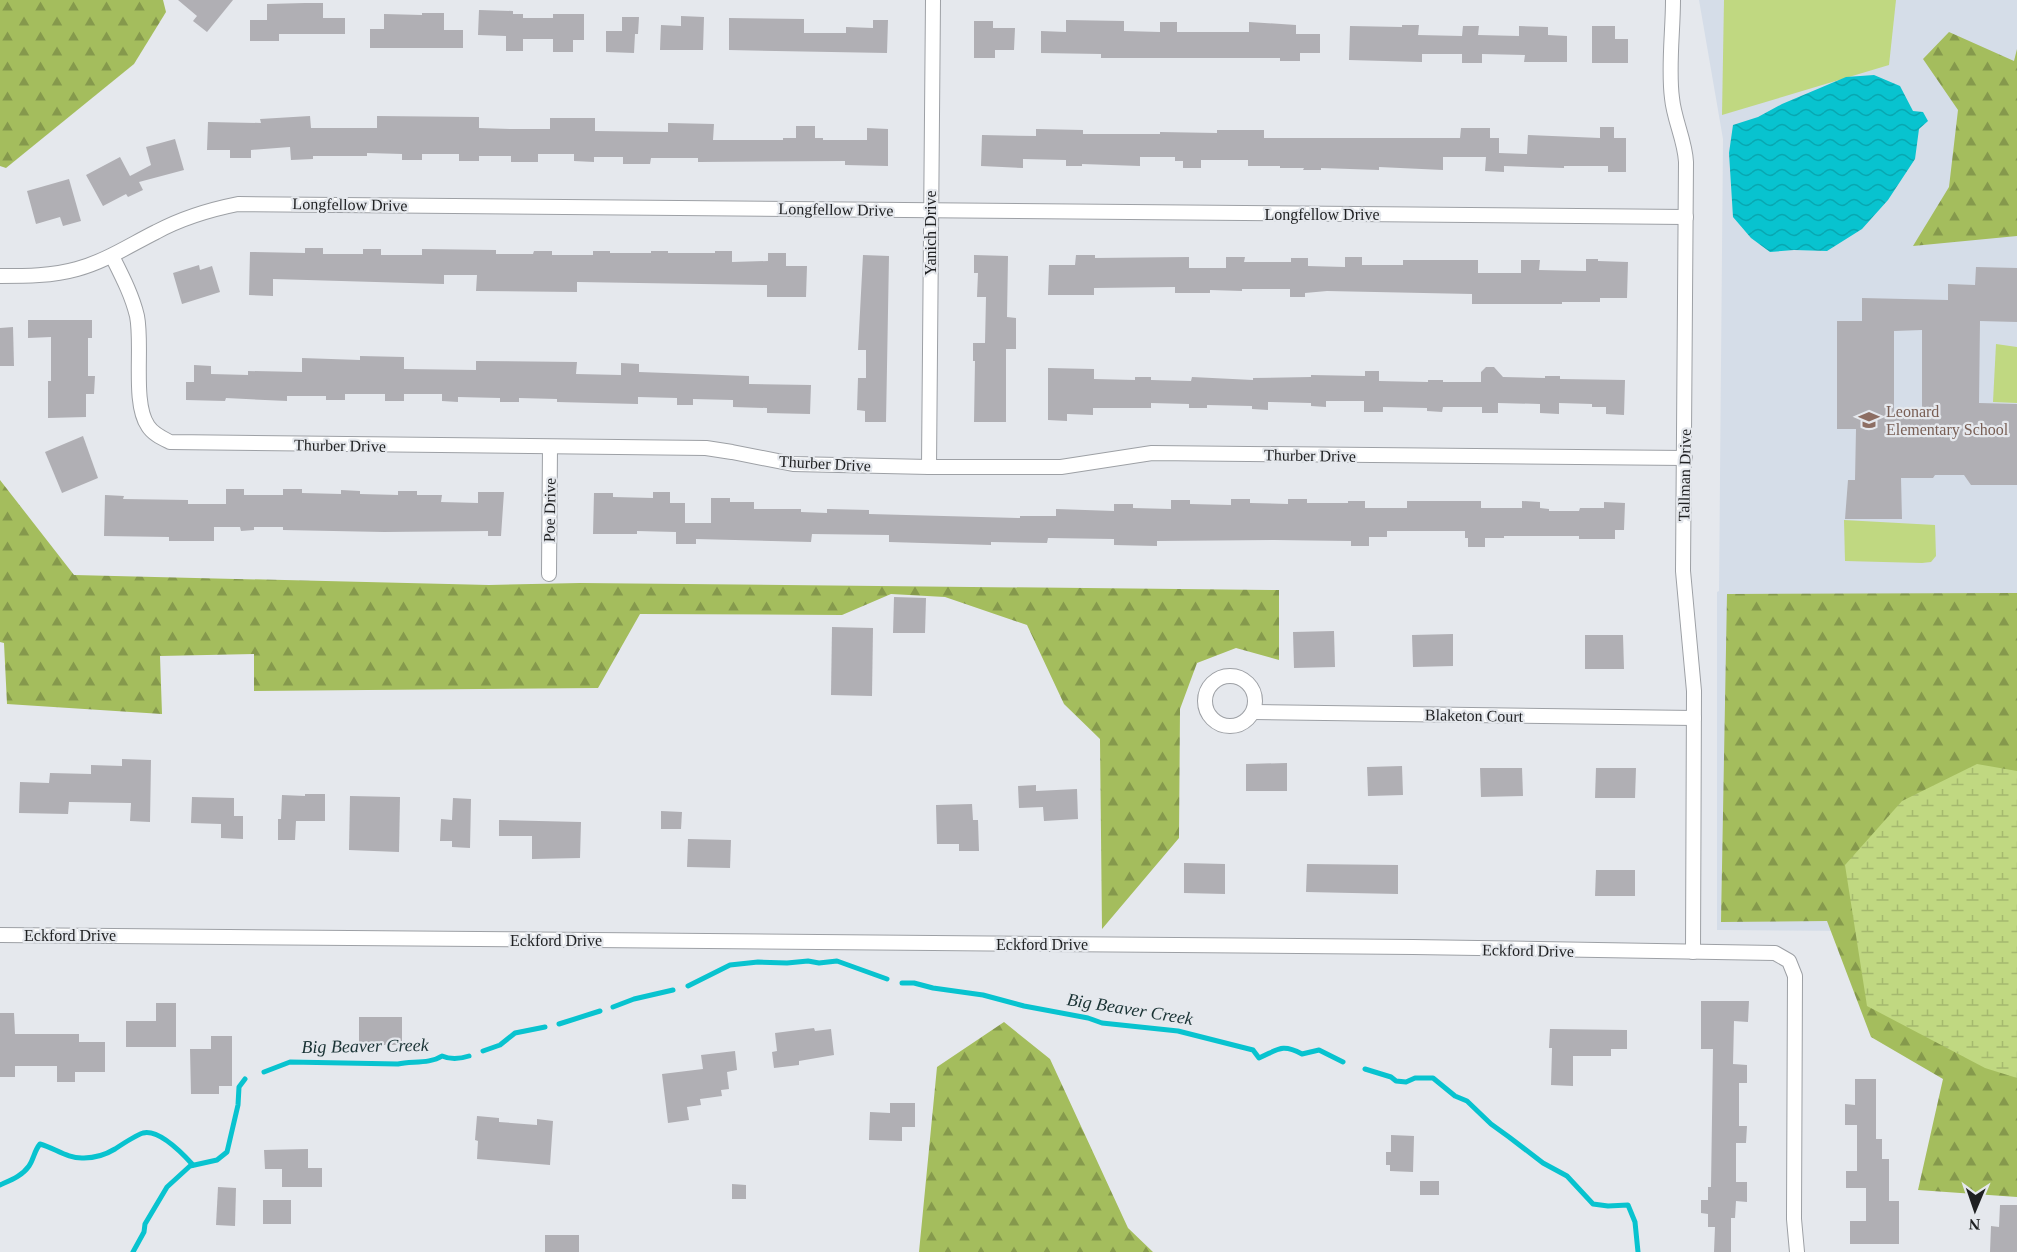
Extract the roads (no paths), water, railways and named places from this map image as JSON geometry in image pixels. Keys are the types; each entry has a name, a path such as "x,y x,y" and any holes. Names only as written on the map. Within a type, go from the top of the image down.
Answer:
{"street":[{"name":"Yanich Drive","path":"929,467 933,0"},
{"name":"Tallman Drive","path":"1673,0 1671,96 1686,151 1683,571 1692,658 1694,718 1693,952"},
{"name":"Longfellow Drive","path":"0,276 63,273 79,269 112,256 192,215 238,204 1686,217"},
{"name":"Thurber Drive","path":"112,256 132,299 137,318 141,414 149,429 161,438 183,443 706,448 793,464 929,467 1061,467 1152,453 1685,458"},
{"name":"Poe Drive","path":"549,574 550,447"},
{"name":"Blaketon Court","path":"1254,712 1694,718"},
{"name":"Eckford Drive","path":"0,934 1413,947 1775,953 1789,961 1794,970 1794,1220 1797,1252"}],"water":[{"path":"1874,75 1900,86 1913,111 1923,112 1928,121 1919,129 1915,159 1888,200 1862,229 1827,251 1770,252 1751,238 1733,217 1729,153 1733,125 1758,117 1782,104 1846,77"}],"waterway":[{"name":"Big Beaver Creek","path":"688,986 730,965 758,962 837,961 887,979"},
{"name":"Big Beaver Creek","path":"902,983 983,995 1102,1023 1178,1031 1253,1050 1259,1058 1284,1048 1302,1054 1319,1050 1343,1062"},
{"name":"Big Beaver Creek","path":"613,1007 634,999 673,990"},
{"name":"Big Beaver Creek","path":"559,1024 600,1011"},
{"name":"Big Beaver Creek","path":"483,1051 500,1045 515,1033 545,1027"},
{"name":"Big Beaver Creek","path":"264,1072 290,1062 398,1064 426,1061 442,1056 456,1059 469,1056"},
{"name":"Big Beaver Creek","path":"1365,1069 1391,1077 1396,1081 1406,1082 1415,1078 1433,1078 1455,1096 1467,1101 1491,1124 1543,1163 1567,1176 1593,1204 1628,1205 1635,1222 1638,1252"},
{"name":"Big Beaver Creek","path":"133,1252 144,1232 145,1224 167,1187 190,1166 217,1160 227,1152 238,1105 239,1087 245,1079"},
{"path":"0,1185 26,1169 40,1144 72,1157 92,1157 108,1153 143,1133 163,1138 193,1165"}],"place":[{"name":"Leonard Elementary School","path":"1869,420"}]}
